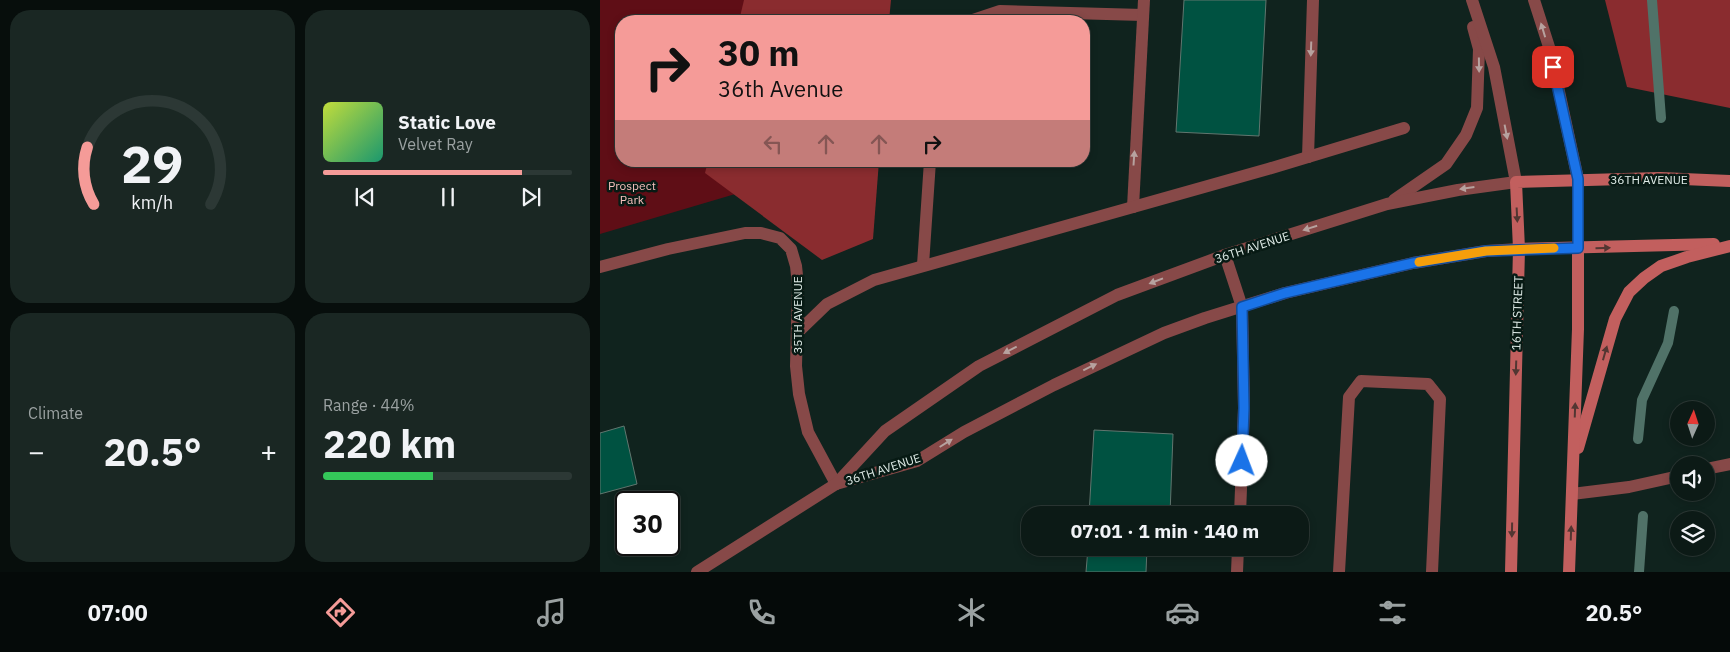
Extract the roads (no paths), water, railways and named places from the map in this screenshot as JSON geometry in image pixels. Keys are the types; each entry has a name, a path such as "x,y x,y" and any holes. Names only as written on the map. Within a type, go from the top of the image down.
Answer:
{"main road":[{"name":"36TH AVENUE","path":"1516,182 1660,178 1730,181"},
{"path":"1569,572 1573,468 1578,179"},
{"name":"16TH STREET","path":"1511,572 1519,249 1516,182"},
{"name":"36TH AVENUE","path":"1519,249 1730,245"},
{"path":"1573,468 1615,319 1629,292 1644,278 1662,266 1730,245"}],"street":[{"path":"1133,206 1144,0"},
{"path":"1308,157 1313,0"},
{"path":"1387,204 1446,164 1466,135 1478,108 1478,49 1467,0"},
{"name":"16TH STREET","path":"1472,0 1494,67 1516,182"},
{"path":"1534,0 1550,50 1578,179"},
{"path":"988,15 1000,11 1144,15"},
{"path":"798,332 827,304 874,280 1404,128"},
{"path":"923,265 930,167"},
{"name":"36TH AVENUE","path":"697,572 836,484 885,431 979,366 1117,296 1225,255 1387,204 1458,190 1516,182"},
{"name":"35TH AVENUE","path":"600,267 668,249 745,233 761,233 780,238 791,249 796,266 798,332 796,366 799,394 808,432 836,484"},
{"name":"36TH AVENUE","path":"836,484 917,461 964,432 1108,358 1197,321 1285,293 1413,263 1486,251 1519,249"},
{"path":"1225,255 1242,307 1244,408 1240,506"},
{"path":"1339,572 1349,397 1361,381 1428,384 1440,399 1432,572"},
{"path":"1715,468 1730,464"},
{"path":"1572,494 1629,487 1670,478"},
{"path":"1237,572 1238,556"}],"waterway":[{"path":"1652,0 1661,118"},
{"path":"1638,439 1642,400 1668,343 1674,311"},
{"path":"1639,572 1643,516"}],"park label":[{"name":"Prospect Park","path":"632,192"}]}
